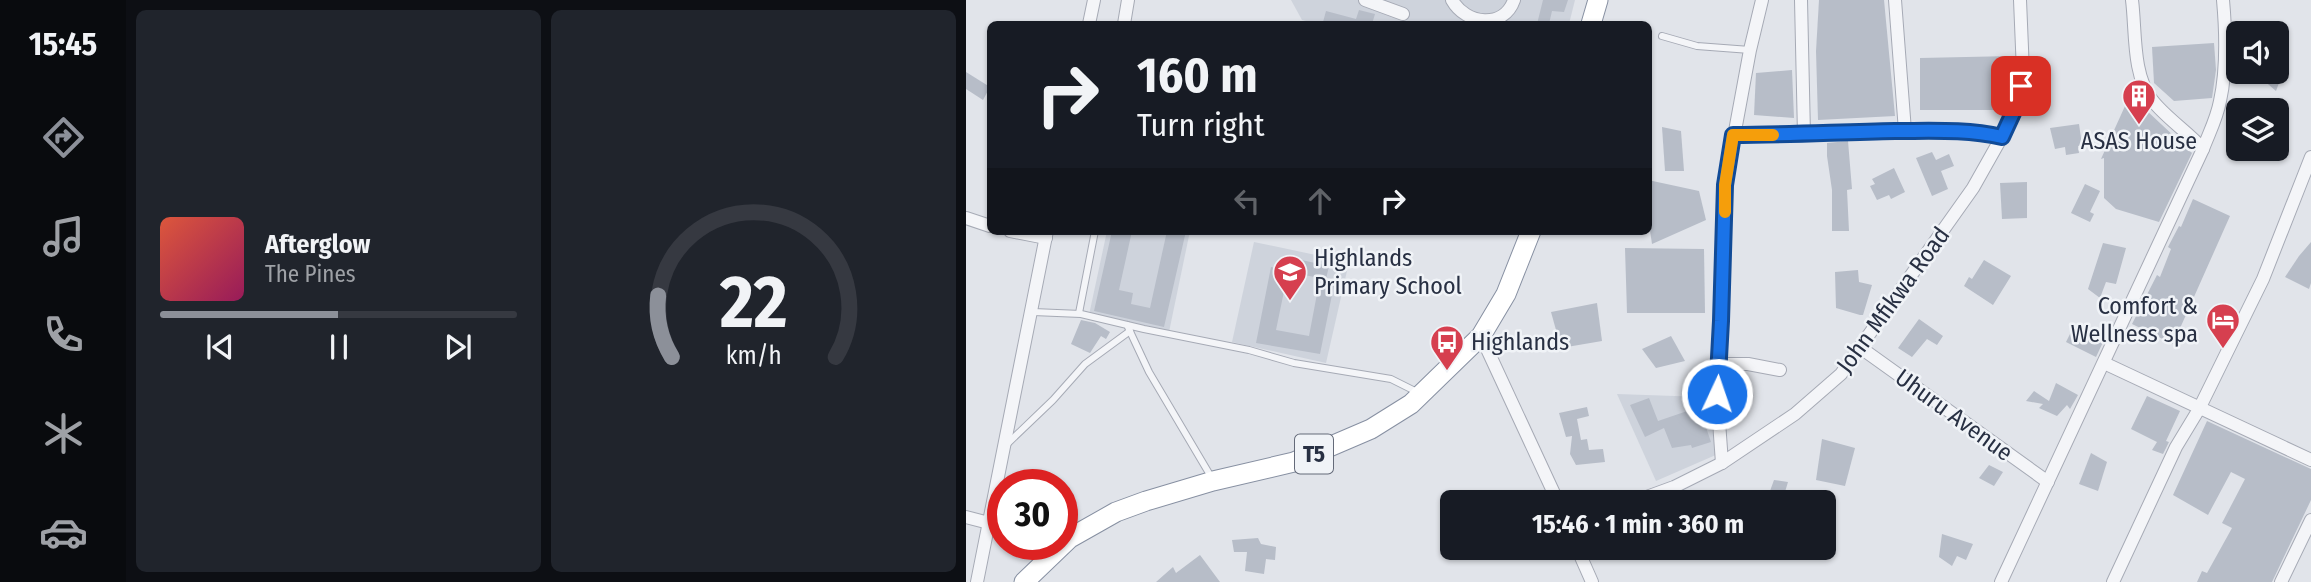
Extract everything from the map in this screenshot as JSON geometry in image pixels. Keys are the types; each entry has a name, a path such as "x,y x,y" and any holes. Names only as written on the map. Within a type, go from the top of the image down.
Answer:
{"highway":[{"path":"1592,21 1598,0"},
{"name":"T5","path":"1024,582 1070,538 1095,523 1146,501 1294,461 1329,448 1371,429 1422,395 1481,336 1506,294 1529,235"}],"street":[{"path":"1090,21 1094,0"},
{"path":"1124,21 1128,0"},
{"path":"1367,0 1403,13"},
{"path":"1452,0 1465,16 1485,20 1505,13 1514,0"},
{"path":"1722,463 1717,419 1725,185 1749,50 1762,0"},
{"path":"1801,0 1804,135"},
{"path":"1895,0 1905,131"},
{"name":"John Mfikwa Road","path":"1668,490 1722,463 1795,414 1841,374 1861,348 1973,188 2019,100 2023,72 2020,0"},
{"path":"2132,0 2138,58 2146,90 2152,100 2203,149"},
{"path":"2001,582 2203,149 2220,101 2225,63 2223,0"},
{"path":"1733,135 1962,131 2002,137"},
{"path":"2113,582 2176,447 2199,409 2263,279 2311,157"},
{"path":"966,218 987,225"},
{"path":"1000,469 1033,312 1046,235"},
{"path":"1481,336 1552,490"},
{"name":"Uhuru Avenue","path":"1861,348 2048,482"},
{"path":"2104,363 2311,460"},
{"path":"1718,364 1748,364 1780,370"},
{"path":"966,517 987,522"},
{"path":"2281,582 2311,520"},
{"path":"977,582 987,533"},
{"path":"1582,560 1592,582"}],"lane":[{"path":"1662,36 1697,46 1749,50"},
{"path":"1079,313 1094,235"},
{"path":"1033,312 1079,313 1128,328 1218,343 1294,363 1391,379 1422,395"},
{"path":"1004,447 1053,400 1085,364 1128,328"},
{"path":"1128,328 1149,372 1213,481"}],"shaded area":[{"path":"1291,0 1575,0 1570,21 1302,20"},
{"path":"1106,235 1189,235 1169,332 1089,315"},
{"name":"Highlands Primary School","path":"1254,242 1349,262 1326,363 1232,342"},
{"path":"1617,394 1704,397 1718,454 1656,481"}],"building":[{"path":"1543,0 1568,0 1564,12 1552,11 1550,21 1538,21"},
{"path":"1819,0 1884,0 1895,116 1818,120 1816,51"},
{"path":"1359,10 1375,14 1373,21 1323,21 1326,11 1356,19"},
{"path":"2214,43 2216,70 2212,98 2174,101 2154,83 2152,47"},
{"path":"2012,56 2012,87 2006,110 1920,110 1920,58"},
{"path":"1792,70 1794,118 1754,115 1756,73"},
{"path":"966,72 987,85 983,100 966,89"},
{"path":"2268,84 2279,84 2276,91"},
{"path":"2130,95 2192,153 2159,222 2116,209 2104,198 2104,158 2101,159"},
{"path":"2079,124 2082,145 2078,146 2079,153 2066,155 2065,147 2055,149 2050,128"},
{"path":"1662,127 1681,131 1684,171 1665,171"},
{"path":"1848,141 1852,189 1847,190 1849,231 1832,231 1832,190 1827,143"},
{"path":"1932,152 1936,160 1949,154 1954,166 1941,171 1948,189 1932,196 1916,158"},
{"path":"1894,168 1905,192 1891,199 1889,195 1877,200 1870,186 1875,184 1872,179"},
{"path":"1652,181 1699,191 1706,220 1652,244"},
{"path":"2027,182 2027,218 2002,219 2000,183"},
{"path":"2085,184 2100,191 2090,212 2094,214 2090,222 2071,213"},
{"path":"2193,199 2230,216 2173,344 2132,324 2157,275 2160,277 2171,249 2168,247 2179,226 2181,227"},
{"path":"1111,235 1131,235 1119,290 1133,293 1131,304 1150,308 1166,235 1185,235 1164,327 1094,311"},
{"path":"2311,242 2311,283 2309,289 2285,277"},
{"path":"2103,243 2126,248 2116,284 2106,282 2100,298 2088,289"},
{"path":"1625,248 1704,249 1705,313 1627,313"},
{"path":"1283,256 1329,266 1326,279 1335,280 1320,354 1256,343 1271,267 1280,269","holes":["1288,272 1320,278 1309,336 1276,330"]},
{"path":"1984,260 2011,276 1993,305 1964,286"},
{"path":"1858,270 1859,282 1872,285 1863,315 1836,308 1835,272"},
{"path":"1597,303 1602,341 1561,348 1551,312"},
{"path":"1919,319 1943,336 1937,345 1927,339 1912,357 1898,348"},
{"path":"1081,320 1095,323 1110,332 1106,339 1101,336 1090,353 1071,344"},
{"path":"2074,326 2104,340 2096,357 2066,342"},
{"path":"1671,336 1685,361 1656,368 1642,349"},
{"path":"2056,383 2078,395 2070,409 2067,405 2057,416 2039,408 2043,404 2026,401 2034,391 2049,401"},
{"path":"2147,396 2180,411 2163,454 2152,450 2157,442 2131,429"},
{"path":"1649,398 1658,421 1699,407 1711,442 1692,448 1691,445 1672,448 1664,428 1645,437 1630,405"},
{"path":"1587,407 1589,416 1577,419 1581,440 1587,439 1589,450 1603,449 1605,462 1576,465 1570,454 1572,436 1566,437 1559,413"},
{"path":"2207,421 2311,469 2311,500 2272,582 2197,582 2202,571 2207,573 2232,528 2222,523 2245,479 2231,472 2208,515 2173,495"},
{"path":"1822,439 1855,448 1845,486 1816,480"},
{"path":"2091,453 2107,462 2098,491 2079,484"},
{"path":"1989,465 2003,472 1994,486 1979,478"},
{"path":"1774,480 1788,482 1786,490 1770,490"},
{"path":"1942,534 1973,544 1966,560 1957,556 1952,566 1939,557"},
{"path":"1258,538 1261,544 1276,547 1275,560 1266,559 1264,574 1245,571 1247,552 1234,552 1232,540"},
{"path":"1200,555 1220,582 1156,582 1173,567 1176,573"}],"slow traffic":[{"path":"1725,212 1725,185 1733,135 1773,135"}],"place":[{"name":"ASAS House","path":"2139,126"},
{"name":"Highlands Primary School","path":"1290,302"},
{"name":"Comfort & Wellness spa","path":"2223,350"},
{"name":"Highlands","path":"1447,372"}],"route":[{"path":"1717,394 1725,185 1733,135 1937,129 1982,132 2002,137 2013,117 2021,86"}]}
